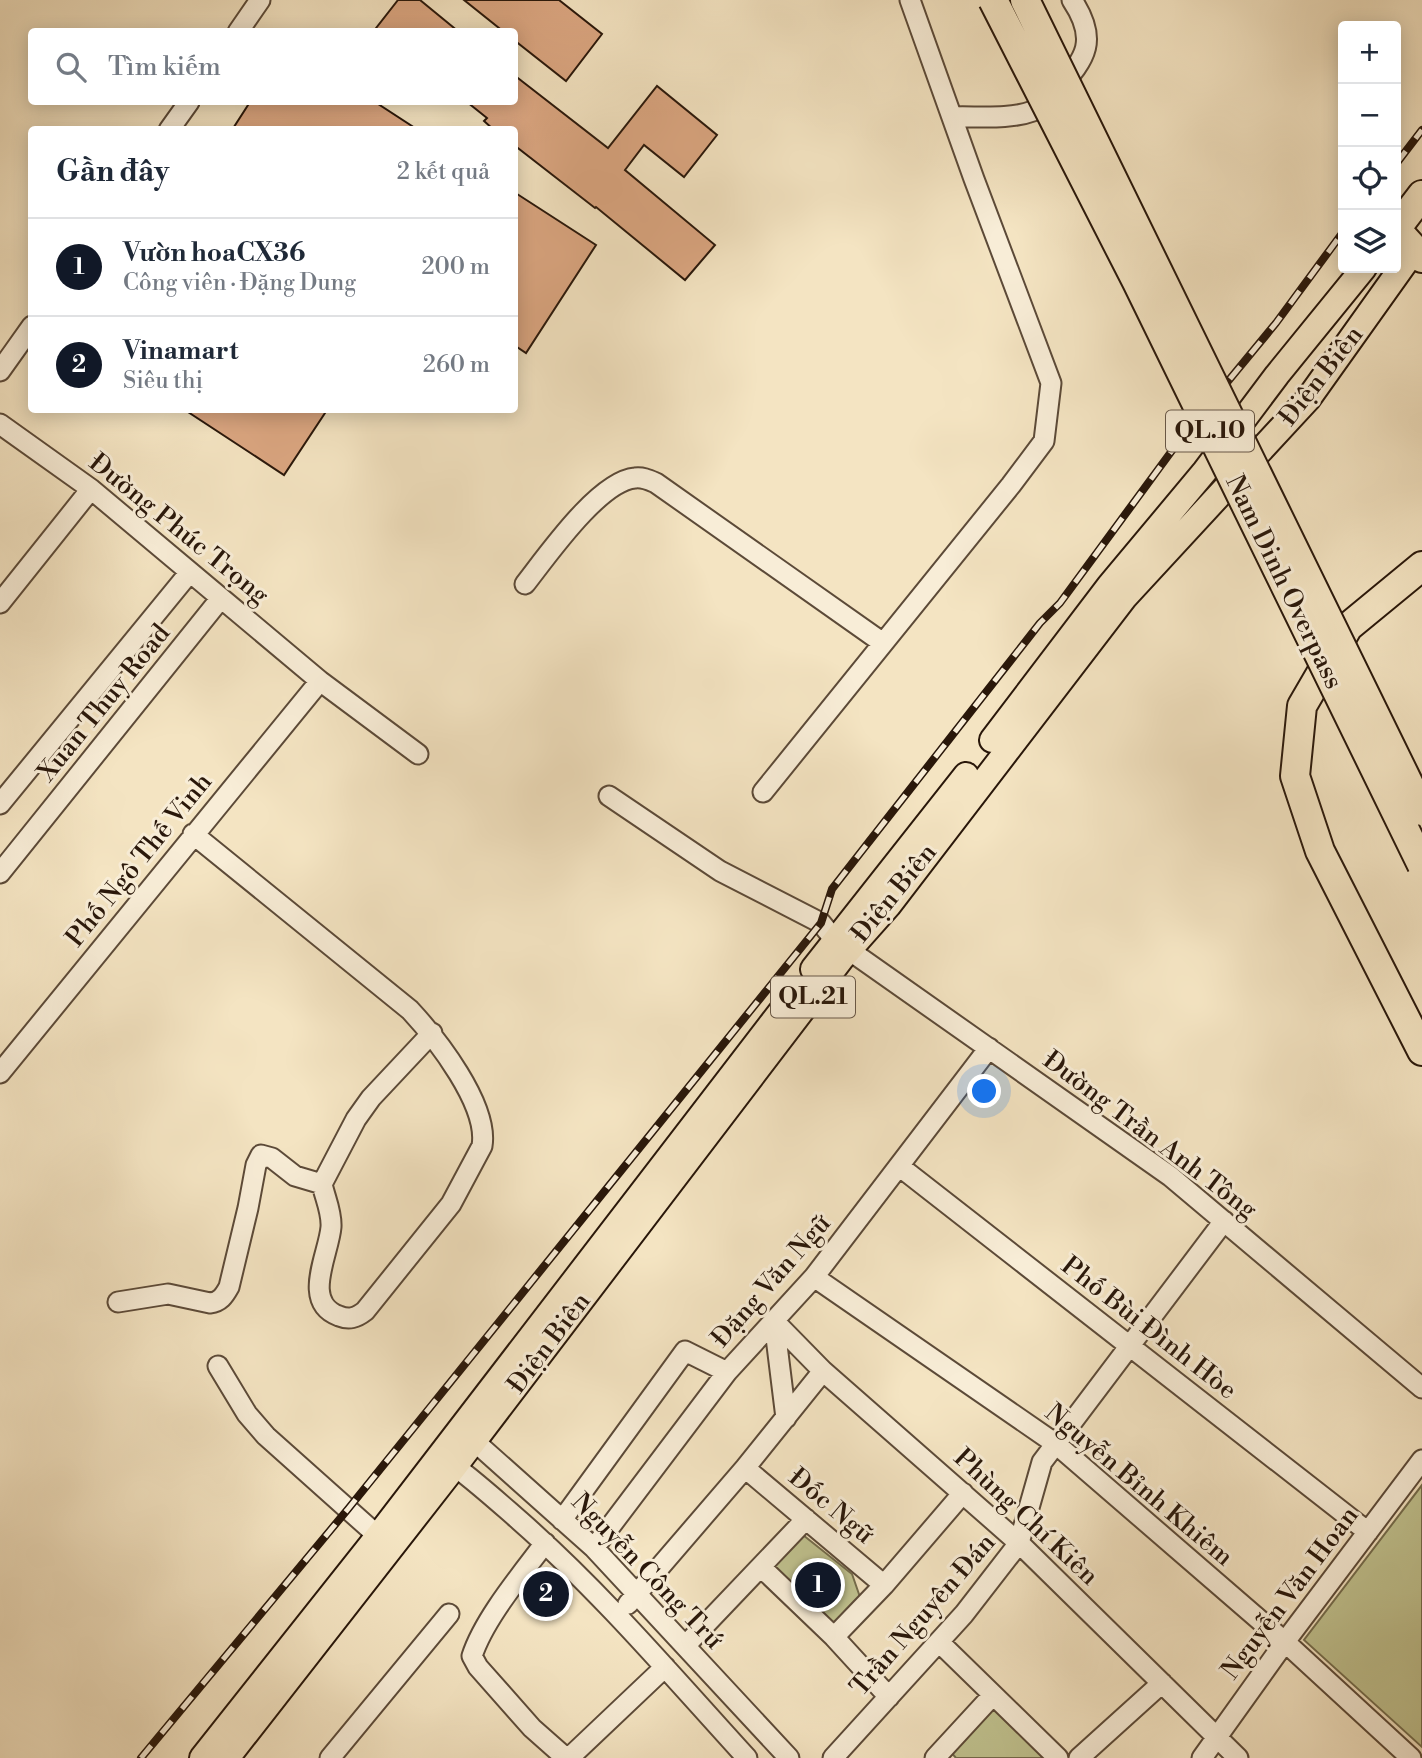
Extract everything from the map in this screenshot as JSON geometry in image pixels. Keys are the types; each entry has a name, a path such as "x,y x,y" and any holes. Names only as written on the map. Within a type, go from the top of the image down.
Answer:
{"highway":[{"name":"Nam Dinh Overpass","path":"993,0 1137,282 1422,865"},
{"name":"Nam Dinh Overpass","path":"1025,0 1422,811"},
{"path":"1401,222 1422,195"},
{"path":"1401,233 1420,249"},
{"path":"1422,566 1348,627 1302,706 1295,776 1320,852 1422,1051"}],"main road":[{"name":"Điện Biên","path":"842,944 888,905 1125,597 1308,399 1420,249"},
{"name":"Điện Biên","path":"227,1758 447,1460 842,944 1109,586 1205,471 1277,375 1360,273"},
{"name":"Điện Biên","path":"202,1758 378,1536 447,1460"}],"street":[{"path":"241,28 260,0"},
{"path":"763,792 1044,441 1051,383 910,0"},
{"path":"952,117 1005,116 1035,111 1077,69 1087,45 1083,17 1072,0"},
{"path":"172,126 187,105"},
{"path":"0,371 28,332"},
{"name":"Đường Phúc Trọng","path":"0,424 91,489 320,681 418,754"},
{"path":"525,584 575,521 607,490 633,478 646,478 883,643"},
{"path":"0,603 91,489"},
{"name":"Xuan Thuy Road","path":"0,804 190,572"},
{"name":"Xuan Thuy Road","path":"0,873 221,598"},
{"name":"Phố Ngô Thế Vinh","path":"0,1073 320,681"},
{"name":"Đường Trần Anh Tông","path":"609,796 720,871 821,923 842,944 1170,1176 1422,1388"},
{"path":"193,834 410,1010 432,1033 458,1073 481,1121 484,1136 482,1146 451,1204 365,1311 349,1319 337,1316 327,1309 321,1297 318,1279 331,1226 330,1211 322,1184 356,1118 370,1098 432,1033"},
{"name":"Đặng Văn Ngữ","path":"593,1548 727,1372 814,1277 989,1048"},
{"path":"118,1302 167,1294 216,1302 224,1296 229,1287 256,1165 261,1156 272,1158 295,1176 322,1184"},
{"name":"Phố Bùi Đình Hòe","path":"898,1166 1368,1532"},
{"name":"Trần Nguyên Đán","path":"834,1758 964,1614 1019,1543 1042,1462 1223,1221"},
{"name":"Nguyễn Bỉnh Khiêm","path":"814,1277 1056,1444 1285,1642 1411,1758"},
{"path":"774,1321 786,1418"},
{"name":"Phùng Chí Kiên","path":"774,1321 822,1371 1019,1543 1238,1758"},
{"path":"562,1521 685,1351 727,1372"},
{"path":"218,1366 247,1414 266,1436 378,1536"},
{"path":"618,1616 745,1468 822,1371"},
{"name":"Nguyễn Công Trứ","path":"467,1435 593,1548 789,1758"},
{"name":"Nguyễn Công Trứ","path":"447,1460 545,1544 618,1616 747,1758"},
{"name":"Nguyễn Văn Hoan","path":"1202,1758 1285,1642 1422,1460"},
{"name":"Đốc Ngữ","path":"745,1468 884,1585"},
{"path":"834,1637 884,1585 963,1493"},
{"path":"685,1646 806,1519"},
{"path":"545,1544 514,1584 476,1643 472,1656 478,1667 532,1728 568,1758 665,1667"},
{"path":"761,1567 834,1637 889,1697"},
{"path":"330,1758 449,1614"},
{"path":"939,1642 1058,1758"},
{"path":"1079,1758 1162,1683"},
{"path":"939,1757 993,1695"}],"green space":[{"path":"1422,1485 1422,1747 1304,1640"},
{"path":"798,1531 852,1574 860,1597 834,1637 761,1567"},
{"path":"996,1710 1047,1758 956,1758 949,1750 984,1711"}],"building":[{"path":"398,0 420,0 454,28 376,28"},
{"path":"464,0 559,0 602,34 566,81 518,43 518,28 499,28"},
{"path":"518,78 608,148 657,86 717,135 684,177 644,145 625,170 715,245 685,280 596,207 518,148 518,126 490,126 484,121 487,118 471,105 518,105"},
{"path":"248,105 380,105 412,126 235,126"},
{"path":"518,195 596,245 526,353 518,348"},
{"path":"190,413 325,413 284,475"}],"railway":[{"path":"1401,157 1422,130"},
{"path":"141,1758 348,1509 821,923 832,889 1040,623 1060,603 1182,437 1276,323 1338,239"}],"place":[{"name":"Vườn hoaCX36","path":"818,1585"},
{"name":"Vinamart","path":"546,1594"}]}
